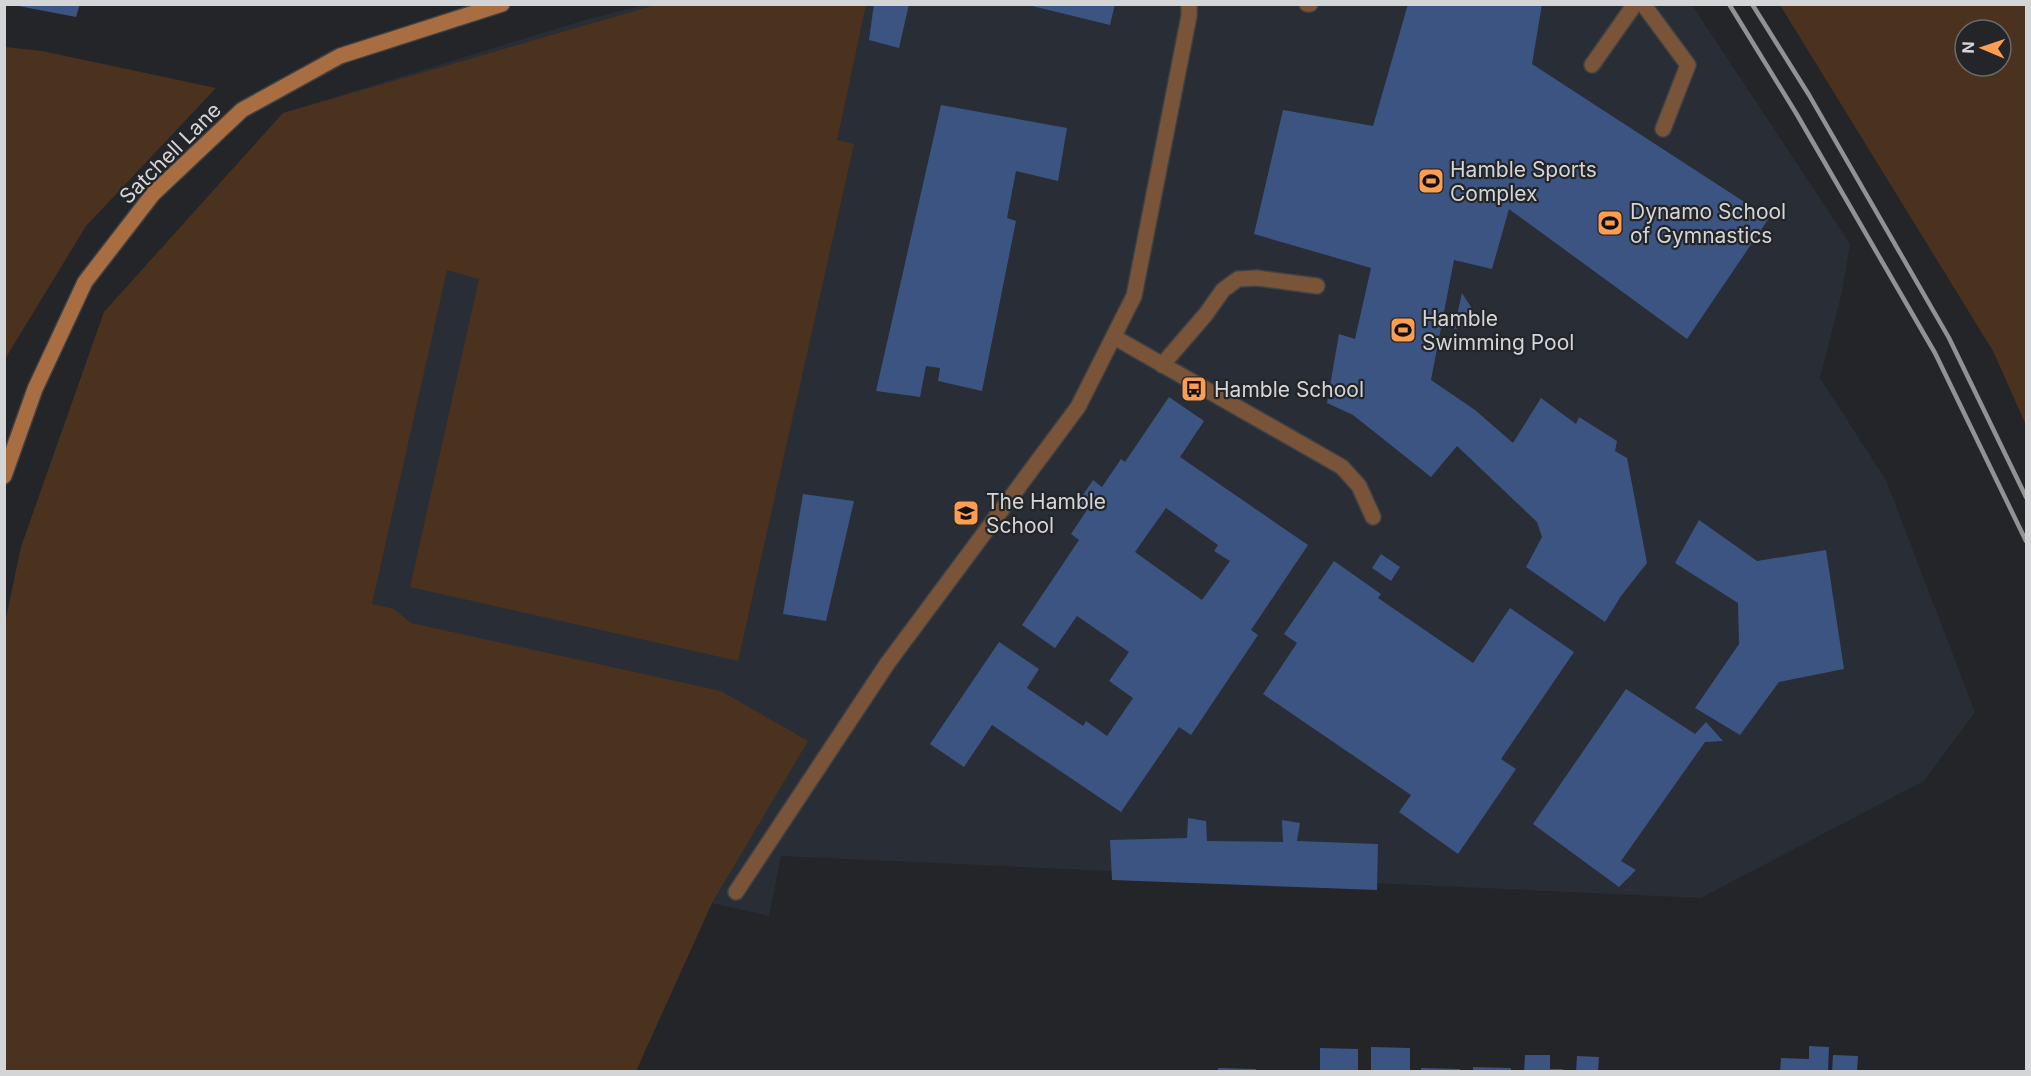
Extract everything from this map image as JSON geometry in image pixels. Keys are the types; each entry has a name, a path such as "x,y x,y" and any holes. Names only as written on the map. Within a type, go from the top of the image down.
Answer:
{"street":[{"name":"Satchell Lane","path":"4,476 35,389 85,282 153,194 242,110 340,56 502,4"},
{"path":"736,892 887,664 1078,406 1114,337 1134,296 1189,16 1189,4"},
{"path":"1593,65 1635,4"},
{"path":"1643,4 1688,65 1663,129"},
{"path":"1162,365 1223,290 1238,279 1257,278 1317,286"},
{"path":"1114,337 1342,467 1359,486 1373,517"}],"shaded area":[{"path":"659,4 866,5 837,140 854,144 738,661 410,587 479,279 447,270 372,604 394,609 411,623 721,691 808,741 712,903 636,1071 5,1071 5,624 21,547 104,312 283,113"},
{"name":"The Hamble School","path":"643,5 1692,5 1850,244 1842,292 1820,378 1886,480 1975,712 1924,781 1701,898 781,856 769,916 712,903 636,1071 5,1072 4,624 21,547 104,312 283,113 585,20"},
{"path":"1780,5 2026,5 2026,425 1993,351"},
{"path":"5,47 42,51 216,88 86,226 5,359"}],"building":[{"path":"8,4 80,4 76,17"},
{"path":"874,4 909,4 899,48 869,40"},
{"path":"1024,4 1115,4 1110,25"},
{"path":"1408,4 1542,4 1532,64 1769,218 1687,339 1509,209 1492,269 1454,260 1431,380 1475,410 1513,443 1541,398 1576,424 1579,417 1617,441 1615,451 1627,458 1647,563 1621,596 1605,622 1526,567 1542,537 1537,522 1457,446 1431,477 1353,415 1327,403 1339,334 1355,339 1371,268 1254,234 1283,110 1373,126"},
{"path":"941,105 1067,128 1058,181 1016,171 1007,218 1016,221 982,391 938,381 940,368 926,366 920,397 876,391"},
{"path":"1462,293 1482,324 1454,329"},
{"path":"1169,397 1204,421 1180,457 1308,545 1251,630 1258,635 1191,735 1179,727 1121,812 992,725 964,767 930,744 999,642 1039,669 1027,688 1083,726 1086,721 1107,736 1133,698 1109,681 1129,652 1077,616 1055,648 1022,625 1079,540 1071,534 1087,510 1077,504 1093,480 1102,487 1121,459 1125,462","holes":["1166,508 1218,545 1214,551 1230,561 1202,600 1135,552"]},
{"path":"803,494 854,501 826,621 783,614"},
{"path":"1699,520 1757,561 1826,550 1844,669 1779,682 1740,735 1695,708 1739,644 1738,603 1675,563"},
{"path":"1381,554 1400,567 1391,581 1372,568"},
{"path":"1334,561 1381,594 1378,598 1473,663 1510,608 1574,652 1501,759 1516,769 1458,854 1399,812 1411,795 1263,694 1297,643 1284,634"},
{"path":"1626,689 1695,734 1706,722 1723,741 1705,742 1621,861 1636,870 1619,887 1533,824"},
{"path":"1188,818 1206,821 1207,841 1283,842 1282,820 1300,823 1297,841 1378,844 1377,890 1112,880 1110,840 1187,838"},
{"path":"1809,1046 1829,1047 1828,1072 1780,1072 1781,1058 1809,1059"},
{"path":"1371,1047 1410,1048 1410,1072 1371,1072"},
{"path":"1320,1048 1358,1049 1358,1072 1320,1072"},
{"path":"1525,1055 1550,1055 1550,1069 1563,1069 1563,1072 1524,1072"},
{"path":"1833,1055 1858,1056 1857,1072 1832,1072"},
{"path":"1577,1056 1599,1057 1598,1072 1576,1072"},
{"path":"1473,1067 1511,1068 1511,1072 1473,1072"},
{"path":"1218,1068 1256,1069 1256,1072 1218,1072"},
{"path":"1421,1068 1460,1069 1460,1072 1421,1072"}],"railway":[{"path":"1729,4 1796,113 1935,353 2026,541"},
{"path":"1752,4 1809,95 1949,338 2026,497"}],"place":[{"name":"Hamble Sports Complex","path":"1431,181"},
{"name":"Dynamo School of Gymnastics","path":"1610,223"},
{"name":"Hamble Swimming Pool","path":"1403,330"},
{"name":"Hamble School","path":"1194,389"},
{"name":"The Hamble School","path":"966,513"}]}
